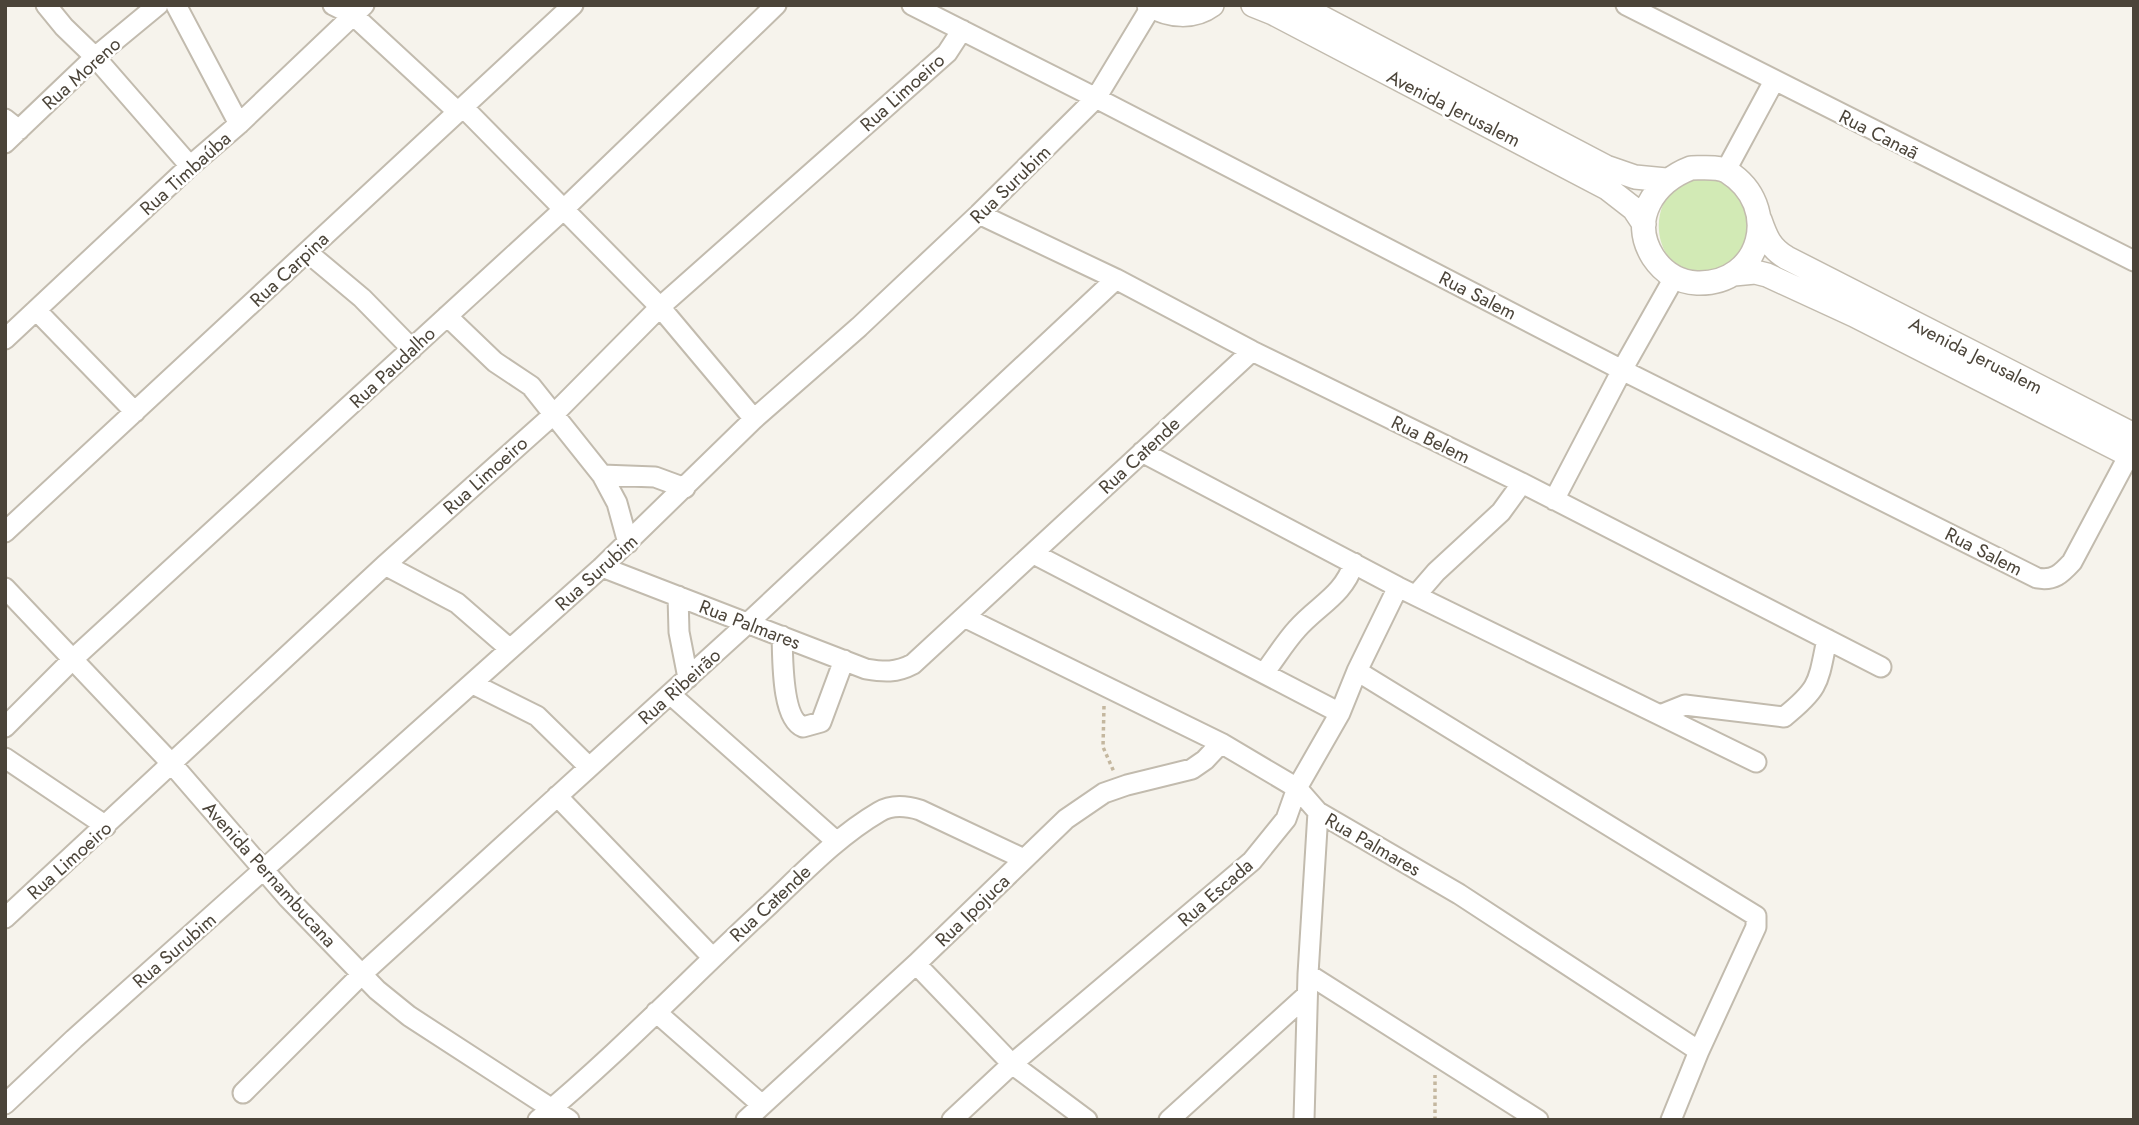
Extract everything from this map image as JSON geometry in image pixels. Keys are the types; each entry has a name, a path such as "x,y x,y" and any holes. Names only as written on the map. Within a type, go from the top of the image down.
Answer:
{"street":[{"path":"46,5 190,166"},
{"name":"Rua Moreno","path":"10,130 158,5"},
{"path":"176,5 239,124"},
{"path":"333,5 359,10 564,209 660,307 754,419"},
{"name":"Rua Carpina","path":"5,532 573,5"},
{"name":"Rua Paudalho","path":"5,727 73,659 564,209 776,5"},
{"name":"Rua Salem","path":"912,5 1622,370 2037,578 2047,580 2060,575 2072,562 2132,445"},
{"path":"1150,6 1169,14 1188,15 1212,5"},
{"name":"Avenida Jerusalem","path":"1253,5 1358,47 1524,134 1607,188 1634,209 1644,224 1646,240 1653,256 1674,278 1692,283 1706,283 1734,274 1755,272 1767,275 2132,445"},
{"name":"Avenida Jerusalem","path":"1298,5 1358,47"},
{"name":"Rua Canaã","path":"1626,5 2134,261"},
{"name":"Rua Surubim","path":"5,1104 74,1039 602,568 754,419 859,327 979,214 1096,98 1150,6"},
{"name":"Rua Timbaúba","path":"5,339 359,10"},
{"name":"Rua Limoeiro","path":"5,918 385,565 553,415 660,307 947,53 962,30"},
{"path":"1726,170 1774,81"},
{"name":"Avenida Jerusalem","path":"1524,134 1635,177 1666,180 1691,168 1726,170 1750,192 1767,240 1775,251 2132,445"},
{"path":"1644,224 1647,207 1654,192 1666,180"},
{"name":"Rua Belem","path":"979,214 1116,279 1252,351 1522,483 1881,667"},
{"path":"1734,274 1746,263 1754,250 1760,220"},
{"path":"307,252 362,298 412,349"},
{"path":"1554,500 1674,278"},
{"name":"Rua Ribeirão","path":"243,1093 362,974 749,622 1116,279"},
{"path":"36,310 135,412"},
{"path":"447,316 495,362 531,386 603,475 617,503 628,543"},
{"name":"Rua Catende","path":"900,671 913,664 1034,554 1252,351"},
{"path":"1142,452 1398,587 1756,762"},
{"path":"603,475 655,477 685,488"},
{"path":"1417,594 1436,572 1501,512 1522,483"},
{"path":"1034,554 1340,713"},
{"path":"1264,673 1295,630 1342,588 1349,579 1354,563"},
{"path":"385,565 457,603 510,649"},
{"name":"Rua Palmares","path":"602,568 866,669 900,671"},
{"name":"Rua Escada","path":"952,1120 1012,1064 1252,861 1286,819 1297,788 1340,713 1357,671 1398,587"},
{"name":"Avenida Pernambucana","path":"5,588 172,764 264,871 362,974 410,1016 492,1068 544,1114 569,1120"},
{"path":"678,596 679,632 688,678"},
{"name":"Rua Palmares","path":"964,617 1221,743 1297,788 1318,812 1459,894 1699,1051"},
{"path":"782,636 788,706 793,720 803,727 821,722 844,660"},
{"path":"1660,715 1685,705 1784,717 1808,698 1819,680 1827,639"},
{"path":"1357,671 1752,912 1757,921 1756,928 1699,1051 1671,1120"},
{"path":"473,684 537,716 589,768"},
{"path":"670,694 837,842"},
{"name":"Rua Ipojuca","path":"746,1120 916,964 1066,819 1104,793 1192,769 1221,743"},
{"path":"5,758 106,826"},
{"path":"557,796 712,957"},
{"name":"Rua Catende","path":"544,1114 837,842 882,810 904,806 920,810 1024,859"},
{"path":"1304,1120 1307,995 1318,812"},
{"path":"916,964 1012,1064 1087,1120"},
{"path":"1308,974 1538,1120"},
{"path":"1169,1120 1307,995"},
{"path":"656,1012 762,1105"}],"path":[{"path":"1107,687 1102,718 1102,747 1121,787"},
{"path":"1435,1120 1436,1055"}],"green space":[{"path":"1709,176 1739,187 1757,232 1729,270 1697,274 1672,261 1664,250 1659,222 1668,196 1678,186"}]}
